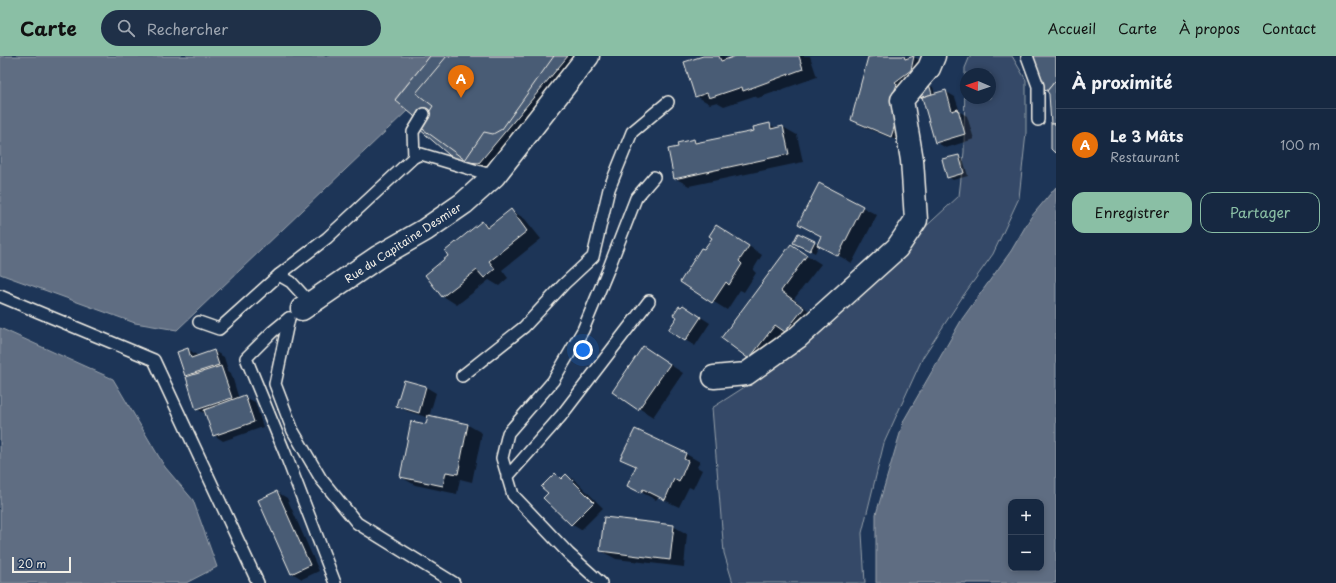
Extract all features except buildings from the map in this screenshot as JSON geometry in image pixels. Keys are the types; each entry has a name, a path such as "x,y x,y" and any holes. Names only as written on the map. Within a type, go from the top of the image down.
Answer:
{"street":[{"name":"Rue du Capitaine Desmier","path":"300,310 378,257 425,230 464,203 494,176 588,56"},
{"path":"714,377 746,374 798,338 897,248 916,220 912,160 902,100 929,68 934,56"}],"lane":[{"path":"1027,56 1038,86 1038,120"},
{"path":"462,376 524,327 564,284 593,257 609,190 632,132 668,102"},
{"path":"414,157 413,132 424,114"},
{"path":"199,322 219,329 279,275 327,238 414,157 421,154 494,176"},
{"path":"601,583 569,554 513,496 502,458 508,433 553,382 583,330 636,198 654,177"},
{"path":"593,257 608,270"},
{"path":"279,275 292,282 300,310 275,384 293,431 321,479 357,523 454,583"},
{"path":"0,296 154,360 258,583"},
{"path":"507,477 562,416 649,300"},
{"path":"300,310 246,358 285,453 335,583"}],"shaded area":[{"path":"0,56 430,56 395,99 408,110 177,330 135,323 0,274"},
{"path":"970,56 1012,56 1026,80 1026,133 1019,198 993,254 963,296 923,357 884,443 862,533 865,583 733,583 724,553 712,408 768,372 959,196 964,152 965,104 996,104 996,68 965,68"},
{"path":"1056,187 1056,583 876,583 876,514 904,420 962,319 1011,251 1031,217"},
{"path":"0,328 113,379 165,467 193,500 217,567 186,583 0,583"}],"place":[{"name":"Le 3 Mâts","path":"461,98"}]}
